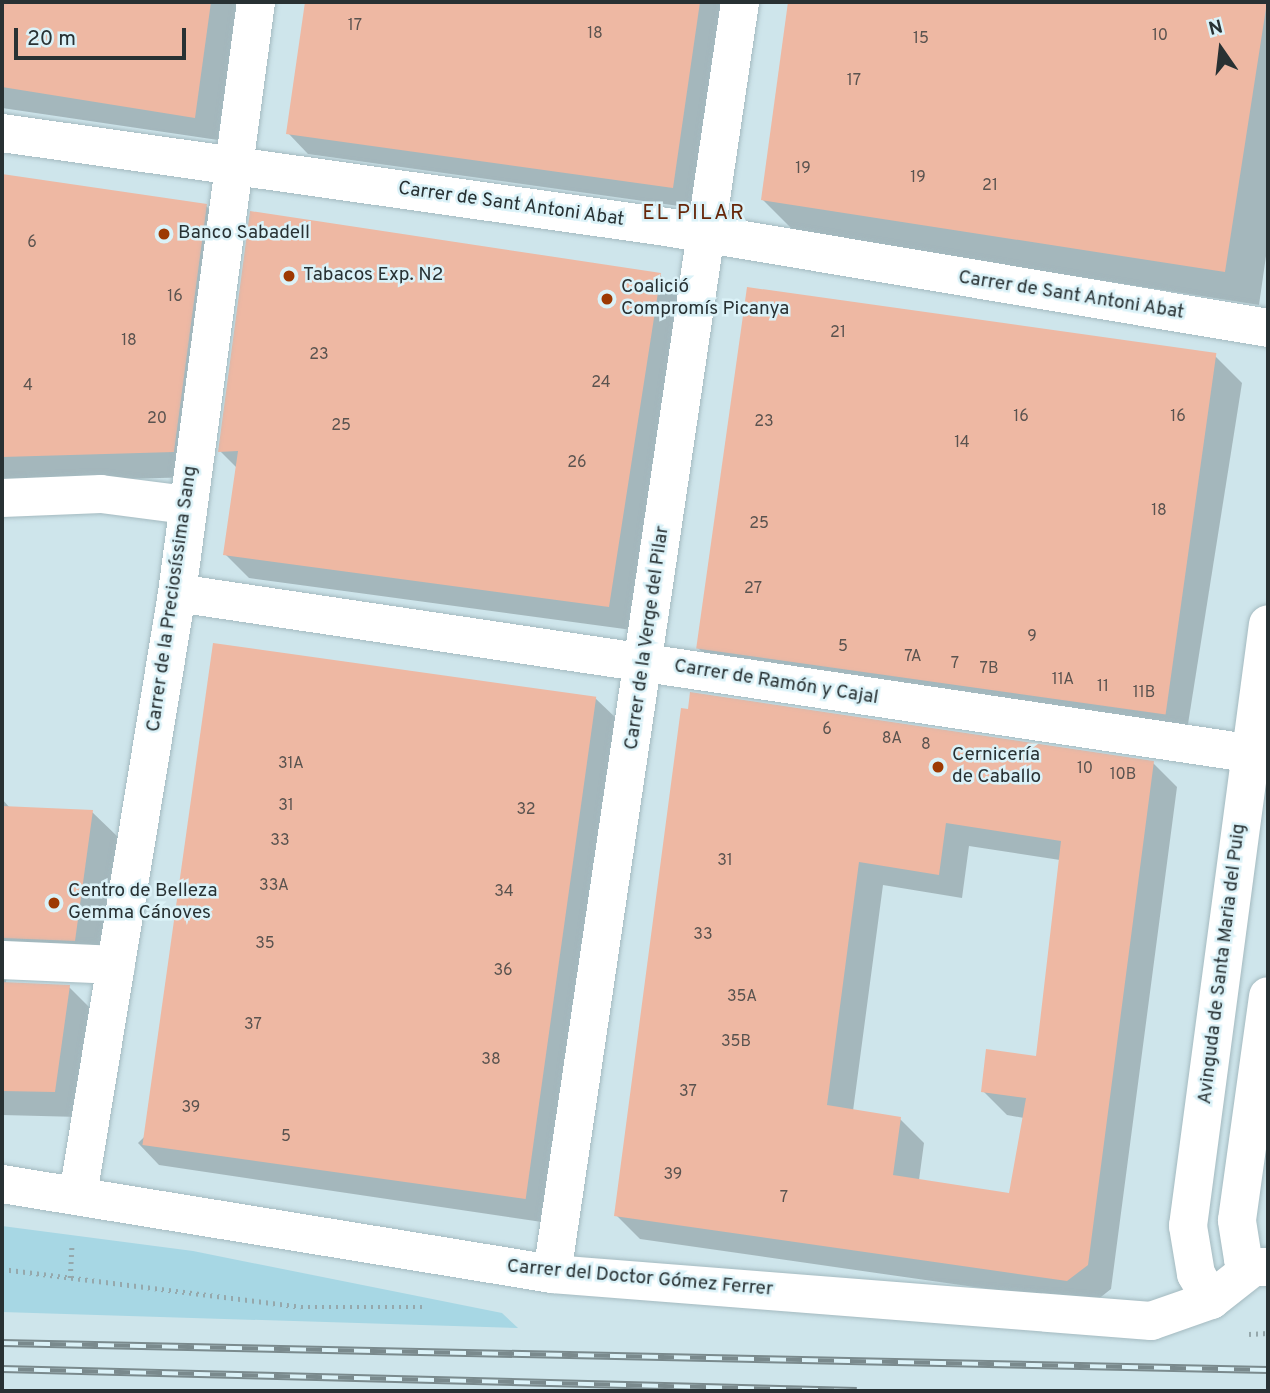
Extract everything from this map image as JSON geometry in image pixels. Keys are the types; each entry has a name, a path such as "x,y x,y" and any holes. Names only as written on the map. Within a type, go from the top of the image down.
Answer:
{"street":[{"name":"Carrer de la Preciosíssima Sang","path":"78,1195 177,593 256,2"},
{"name":"Carrer de la Verge del Pilar","path":"552,1274 645,663 740,2"},
{"name":"Carrer de Sant Antoni Abat","path":"2,133 707,233 1268,328"},
{"path":"2,498 101,494 187,505"},
{"name":"Carrer de Ramón y Cajal","path":"177,593 1259,755"},
{"name":"Avinguda de Santa Maria del Puig","path":"1211,1300 1196,1274 1188,1226 1259,755 1268,624"},
{"path":"2,960 116,965"},
{"path":"1261,1267 1243,1259 1237,1220 1268,996"},
{"name":"Carrer del Doctor Gómez Ferrer","path":"2,1184 552,1274 1151,1321 1211,1300 1261,1267"}],"path":[{"path":"70,1278 73,1234"}],"shaded area":[{"path":"2,1226 193,1251 502,1313 518,1328 2,1312"}],"building":[{"path":"2,2 211,2 195,118 2,87"},
{"path":"305,2 700,2 673,188 286,134"},
{"path":"788,2 1267,2 1225,272 761,200"},
{"path":"2,174 207,204 174,452 2,457"},
{"path":"250,211 661,273 609,607 223,555 238,451 218,452"},
{"path":"747,287 1216,353 1166,714 696,648"},
{"path":"213,643 596,697 526,1199 142,1145"},
{"path":"690,692 1154,761 1088,1265 1067,1281 614,1216 681,708 688,709","holes":["946,823 1061,841 1036,1056 986,1049 981,1092 1026,1098 1009,1193 893,1175 901,1117 827,1105 859,862 939,875"]},
{"path":"2,806 93,810 75,941 2,938"},
{"path":"2,982 70,985 55,1092 2,1091"}],"railway":[{"path":"2,1343 1268,1370"},
{"path":"2,1369 857,1391"}],"place":[{"name":"Banco Sabadell","path":"164,234"},
{"name":"Tabacos Exp. N2","path":"289,276"},
{"name":"Coalició Compromís Picanya","path":"607,299"},
{"name":"Cernicería de Caballo","path":"938,767"},
{"name":"Centro de Belleza Gemma Cánoves","path":"54,903"}],"district":[{"name":"EL PILAR","path":"694,214"}]}
